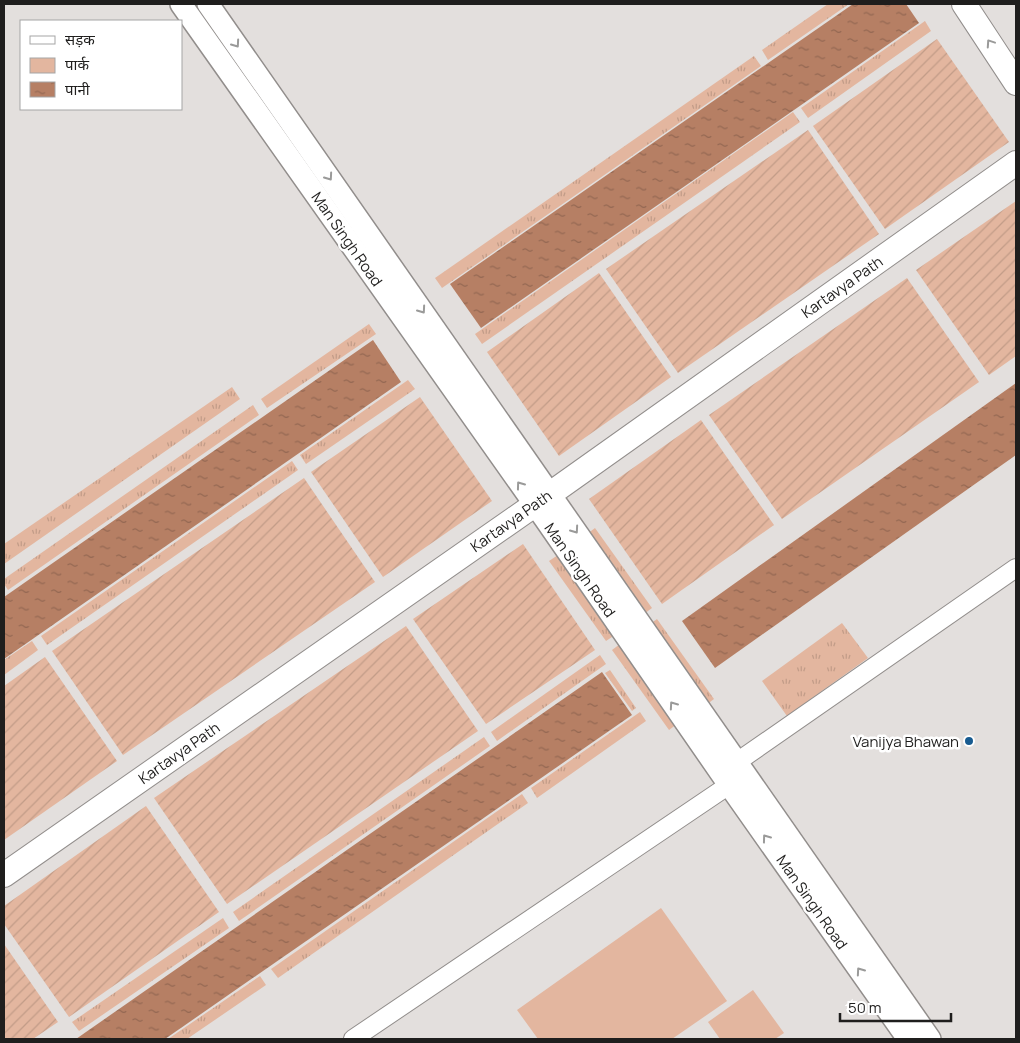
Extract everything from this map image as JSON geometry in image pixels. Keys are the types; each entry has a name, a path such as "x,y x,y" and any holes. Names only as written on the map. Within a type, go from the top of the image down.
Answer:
{"main road":[{"path":"964,4 1016,82"},
{"name":"Kartavya Path","path":"4,875 543,499 1016,164"}],"street":[{"name":"Man Singh Road","path":"182,4 737,762 930,1039"},
{"name":"Man Singh Road","path":"208,4 543,499 729,785 908,1039"},
{"path":"737,762 1016,568"},
{"path":"353,1039 729,785"}],"green space":[{"path":"828,4 849,4 768,60 762,50"},
{"path":"925,21 931,31 808,118 801,108"},
{"path":"937,39 1009,142 885,229 813,126"},
{"path":"754,56 761,66 442,288 435,278"},
{"path":"793,112 800,122 482,344 475,334"},
{"path":"808,130 879,234 678,373 606,269"},
{"path":"1016,201 1016,356 989,375 916,270"},
{"path":"599,273 671,377 559,456 487,352"},
{"path":"907,278 979,382 782,519 709,415"},
{"path":"369,324 376,334 267,408 261,399"},
{"path":"408,380 415,389 306,464 300,455"},
{"path":"232,387 240,399 4,564 4,544"},
{"path":"420,397 492,501 383,577 311,472"},
{"path":"253,405 259,415 8,590 4,584 4,579"},
{"path":"701,420 774,525 662,604 589,499"},
{"path":"292,461 298,470 47,645 41,636"},
{"path":"304,478 375,582 123,755 52,651"},
{"path":"595,528 652,608 644,614 587,534"},
{"path":"523,544 595,650 486,724 413,619"},
{"path":"558,555 615,635 606,641 549,561"},
{"path":"657,619 714,699 706,705 649,625"},
{"path":"842,623 868,658 787,716 762,681"},
{"path":"406,626 478,731 227,904 154,798"},
{"path":"32,641 38,650 4,675 4,660"},
{"path":"620,644 677,724 669,730 612,650"},
{"path":"600,655 606,664 497,741 491,732"},
{"path":"45,657 117,761 4,840 4,686"},
{"path":"610,670 636,708 632,711 605,673"},
{"path":"640,712 646,721 537,798 531,788"},
{"path":"484,737 490,746 239,921 233,912"},
{"path":"522,794 528,803 278,978 271,969"},
{"path":"146,806 219,912 69,1017 4,924 4,906"},
{"path":"661,908 727,1001 672,1039 538,1039 517,1010"},
{"path":"223,918 229,928 79,1031 72,1022"},
{"path":"4,944 58,1022 33,1039 4,1039"},
{"path":"260,976 266,985 187,1039 168,1039"},
{"path":"753,990 784,1033 775,1039 720,1039 708,1022"}],"water":[{"path":"853,4 906,4 919,23 481,328 450,284"},
{"path":"373,340 401,382 4,659 4,597"},
{"path":"1016,383 1016,455 715,668 682,621"},
{"path":"602,672 632,715 165,1039 76,1039"}],"place":[{"name":"Vanijya Bhawan","path":"969,741"}]}
